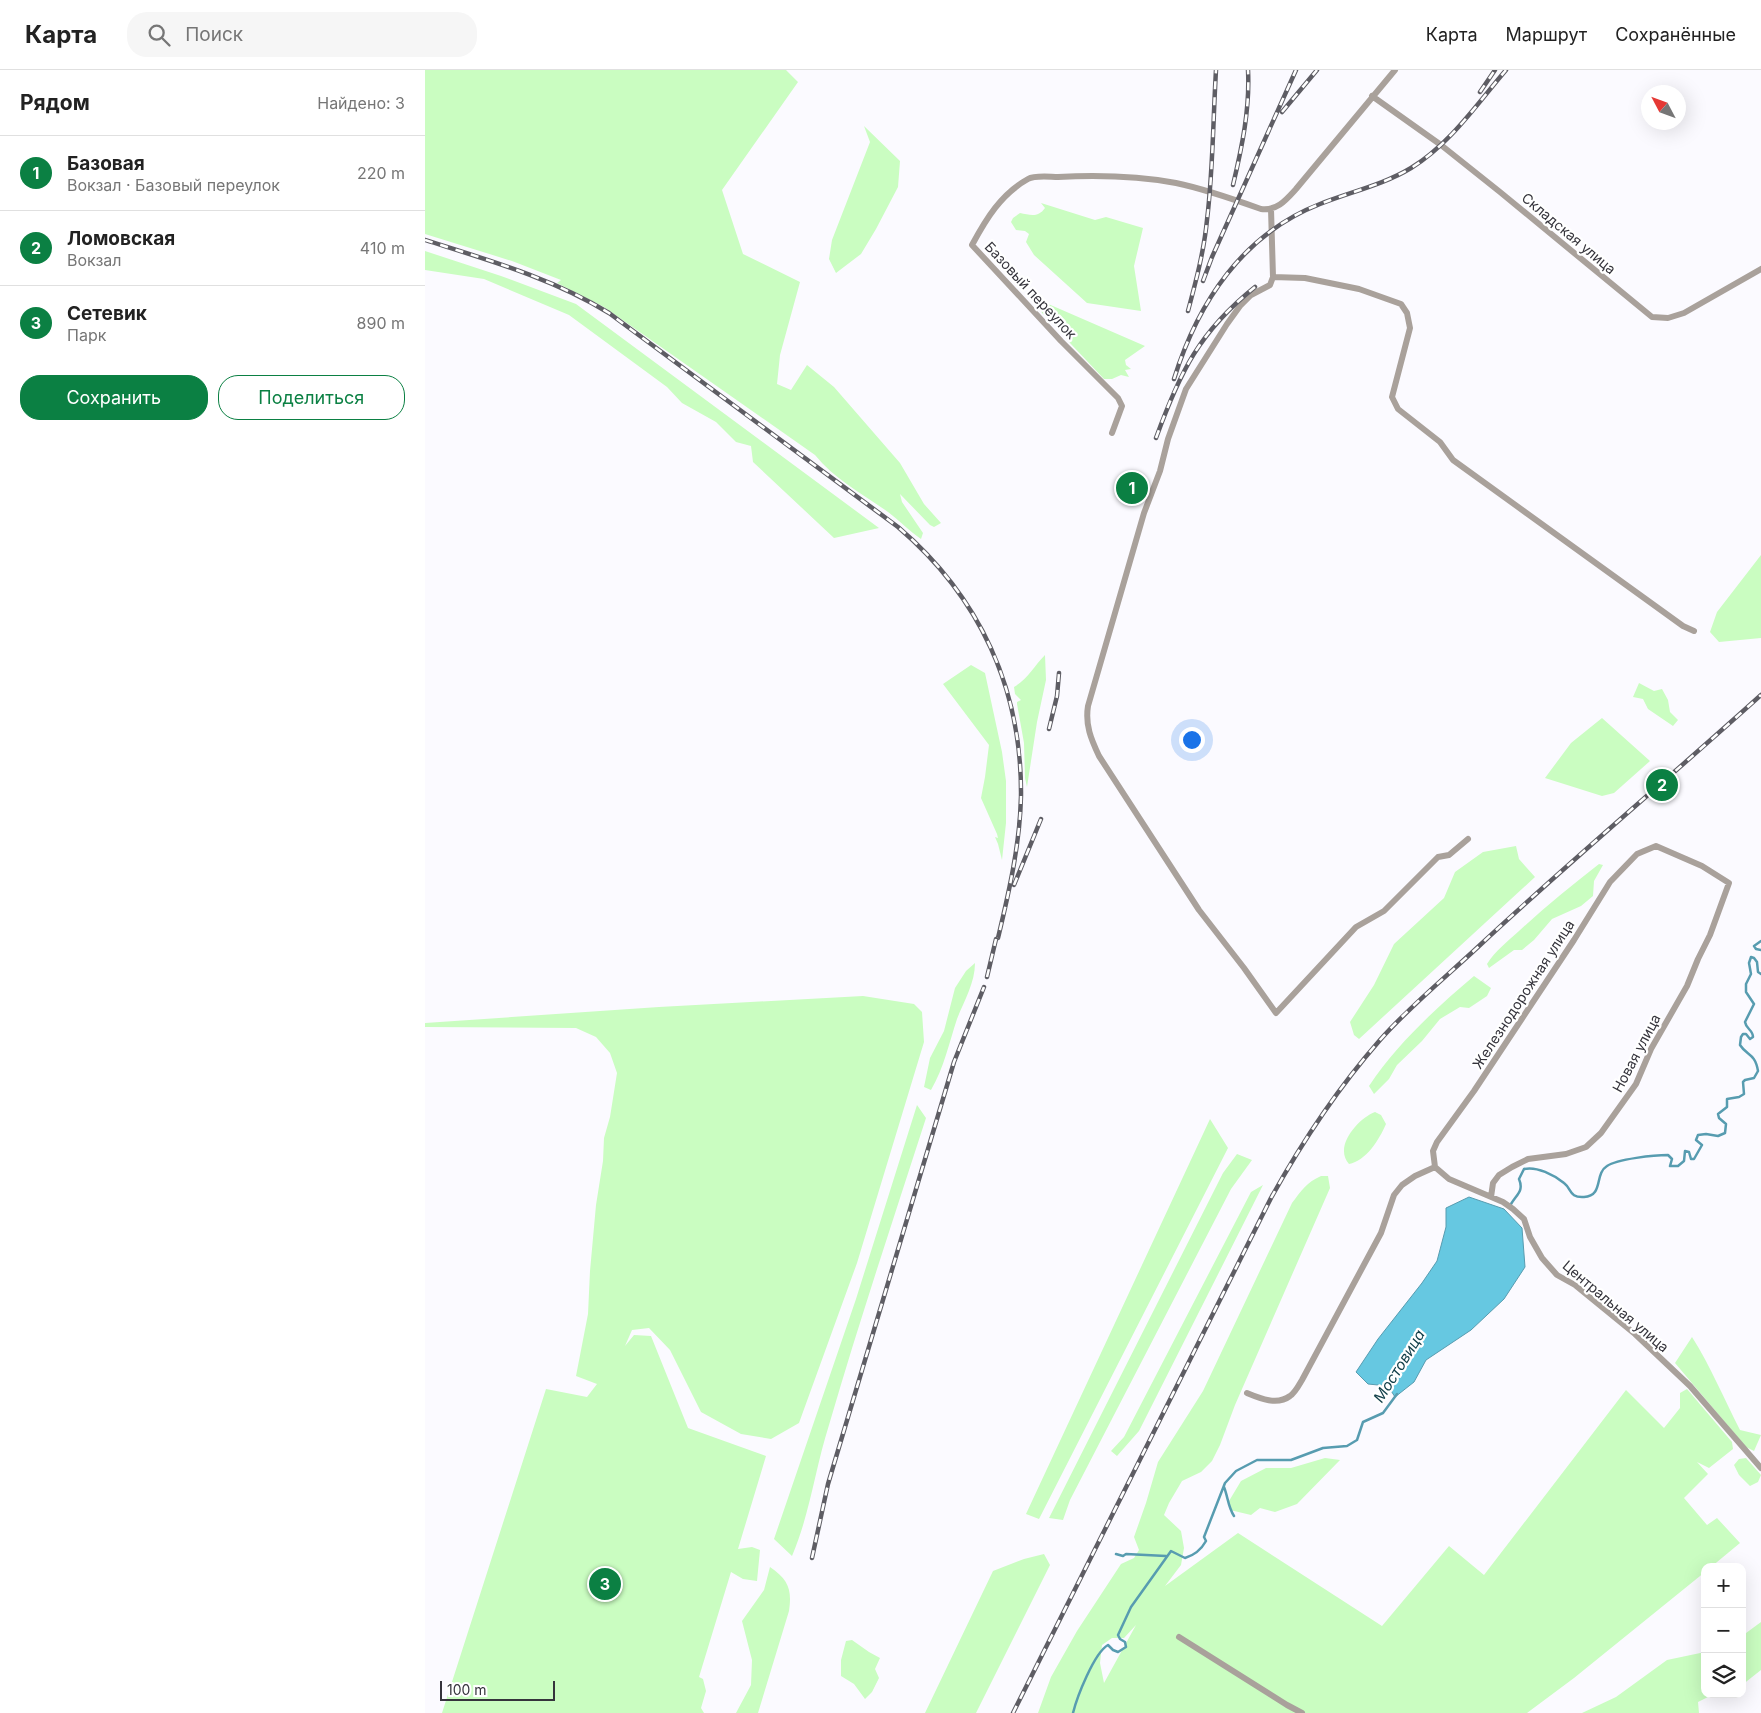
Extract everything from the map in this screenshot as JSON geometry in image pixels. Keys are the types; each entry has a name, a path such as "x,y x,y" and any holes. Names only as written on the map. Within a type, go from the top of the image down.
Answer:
{"street":[{"path":"1395,70 1296,189 1283,203 1271,209 1273,277 1270,285 1251,295 1240,306 1186,389 1161,471 1144,513 1086,716 1089,732 1099,756 1199,910 1276,1013 1356,927 1384,911 1438,857 1449,855 1468,839"},
{"name":"Складская улица","path":"1372,96 1441,145 1493,186 1652,317 1669,318 1684,313 1761,268"},
{"name":"Базовый переулок","path":"1112,433 1121,406 1118,398 1061,341 972,245 987,217 1002,198 1029,178 1072,176 1140,179 1177,183 1261,209 1271,209"},
{"path":"1273,277 1305,278 1359,289 1401,304 1407,313 1410,328 1392,397 1398,409 1440,442 1453,460 1683,626 1694,631"},
{"name":"Железнодорожная улица","path":"1435,1167 1433,1151 1437,1142 1479,1083 1574,940 1610,882 1637,854 1656,846 1702,866 1729,883"},
{"name":"Новая улица","path":"1491,1197 1493,1182 1499,1175 1512,1167 1528,1159 1573,1152 1586,1147 1601,1133 1636,1084 1651,1049 1687,986 1710,935 1729,883"},
{"path":"1247,1393 1263,1400 1278,1401 1290,1396 1302,1380 1381,1233 1394,1195 1402,1185 1415,1176 1435,1167"},
{"name":"Центральная улица","path":"1435,1167 1449,1180 1491,1197 1513,1209 1524,1219 1542,1258 1557,1275 1575,1285 1635,1334 1689,1386 1761,1468"},
{"path":"1179,1637 1302,1713"}],"green space":[{"path":"425,70 786,70 798,82 722,190 743,254 800,282 780,355 777,384 791,390 807,365 834,387 900,463 924,504 941,523 934,527 930,525 900,494 902,502 923,533 921,539 888,512 831,472 815,455 604,307 557,283 561,280 512,261 425,234"},
{"path":"864,126 900,161 898,187 861,254 836,273 829,259 832,240 870,142"},
{"path":"1041,203 1095,220 1106,217 1143,228 1134,266 1141,311 1087,303 1034,255 1026,242 1029,234 1025,231 1016,230 1011,222 1020,213 1034,215 1040,213 1045,208"},
{"path":"425,251 501,276 576,304 879,528 834,538 753,462 751,446 736,442 716,422 682,403 667,387 569,315 484,279 425,270"},
{"path":"1046,303 1145,346 1125,360 1126,365 1131,369 1125,370 1129,377 1121,375 1112,379 1104,379 1061,331 1042,313 1041,310"},
{"path":"1761,555 1761,638 1719,642 1710,632 1717,612"},
{"path":"1045,655 1046,680 1037,722 1027,787 1024,743 1017,704 1021,700 1015,694 1014,687 1027,676"},
{"path":"971,665 985,673 1002,752 1006,781 1006,823 1002,860 995,837 998,838 997,834 981,798 989,745 943,684"},
{"path":"1639,683 1654,691 1662,689 1668,700 1670,712 1678,720 1673,726 1648,709 1643,699 1633,697"},
{"path":"1602,718 1650,761 1614,793 1602,796 1545,778 1571,743"},
{"path":"1516,846 1519,859 1535,877 1359,1039 1354,1035 1350,1022 1374,985 1394,944 1444,898 1455,872 1483,852"},
{"path":"1599,864 1603,865 1594,881 1593,896 1581,906 1552,919 1534,940 1522,950 1514,950 1489,968 1487,964 1502,946"},
{"path":"975,963 971,985 957,1019 943,1064 931,1090 924,1087 930,1058 944,1031 955,988 966,971"},
{"path":"1474,976 1491,988 1487,996 1469,1008 1460,1007 1440,1019 1422,1041 1397,1065 1389,1079 1374,1094 1369,1086 1404,1041"},
{"path":"863,996 914,1004 922,1012 924,1042 857,1263 799,1423 771,1439 741,1434 701,1412 670,1350 649,1328 632,1330 625,1346 634,1335 651,1336 688,1428 766,1456 738,1549 752,1547 760,1550 757,1581 743,1579 731,1572 699,1677 703,1679 706,1691 701,1708 704,1713 442,1713 546,1389 587,1397 597,1384 576,1376 588,1314 596,1205 603,1161 604,1138 610,1117 617,1073 610,1053 596,1037 576,1028 425,1027 425,1023 659,1007"},
{"path":"917,1105 926,1118 852,1348 824,1442 808,1508 792,1556 774,1539 856,1299"},
{"path":"1375,1112 1381,1115 1386,1124 1383,1130 1376,1143 1361,1159 1349,1164 1345,1157 1346,1141 1362,1120"},
{"path":"1210,1119 1228,1148 1039,1519 1026,1514"},
{"path":"1237,1154 1252,1160 1231,1189 1070,1500 1063,1520 1049,1518 1223,1173"},
{"path":"1321,1176 1328,1176 1330,1188 1235,1405 1220,1445 1212,1461 1201,1472 1182,1481 1164,1515 1181,1531 1184,1548 1181,1565 1165,1586 1238,1533 1382,1626 1449,1546 1484,1575 1626,1390 1664,1428 1680,1408 1680,1393 1687,1389 1732,1442 1733,1449 1709,1468 1697,1462 1708,1474 1684,1498 1707,1525 1717,1518 1740,1543 1716,1563 1701,1563 1701,1575 1574,1678 1527,1713 1038,1713 1051,1677 1077,1631 1121,1564 1134,1558 1139,1550 1134,1537 1158,1462 1203,1391 1292,1203 1312,1181","holes":["1136,1625 1104,1683 1100,1663 1102,1645 1112,1638 1124,1638"]},
{"path":"1263,1185 1139,1431 1117,1456 1111,1451 1124,1437 1251,1192"},
{"path":"1692,1337 1740,1430 1761,1435 1754,1451 1746,1447 1675,1363"},
{"path":"1325,1458 1340,1460 1297,1504 1275,1512 1260,1508 1251,1515 1230,1510 1229,1501 1241,1481 1266,1468 1291,1468"},
{"path":"1746,1458 1761,1475 1758,1482 1750,1486 1739,1475 1734,1465 1739,1459"},
{"path":"1044,1554 1050,1565 976,1713 925,1713 993,1571 1024,1559"},
{"path":"770,1567 781,1576 788,1586 790,1597 789,1611 758,1713 736,1713 751,1685 752,1660 742,1621 764,1590"},
{"path":"1761,1622 1761,1670 1746,1682 1746,1653 1746,1633"},
{"path":"852,1640 880,1658 875,1669 879,1678 872,1692 865,1699 854,1684 841,1676 841,1660 846,1641"},
{"path":"1701,1653 1701,1698 1706,1698 1698,1702 1699,1713 1582,1713 1616,1697 1667,1660"}],"water":[{"path":"1469,1197 1504,1209 1522,1228 1525,1267 1504,1299 1471,1330 1426,1360 1414,1382 1395,1397 1388,1386 1368,1384 1356,1372 1378,1339 1437,1261 1446,1227 1446,1208"}],"waterway":[{"name":"Мостовица","path":"1761,941 1754,946 1756,949 1761,950"},
{"name":"Мостовица","path":"1511,1204 1520,1190 1519,1179 1524,1169 1540,1170 1550,1174 1567,1185 1573,1195 1579,1197 1590,1196 1597,1189 1601,1174 1607,1166 1619,1161 1668,1155 1672,1159 1670,1166 1678,1166 1684,1161 1685,1151 1689,1152 1691,1159 1694,1159 1702,1145 1696,1140 1698,1135 1718,1136 1725,1133 1726,1124 1719,1118 1718,1114 1727,1107 1727,1099 1744,1094 1743,1082 1754,1078 1758,1071 1753,1058 1740,1045 1743,1034 1746,1034 1750,1039 1753,1037 1745,1022 1754,1004 1746,992 1746,984 1751,974 1749,963 1751,957 1757,962 1758,972 1761,974"},
{"name":"Мостовица","path":"1073,1713 1078,1697 1097,1657 1108,1645 1118,1652 1126,1647 1125,1642 1118,1635 1131,1607 1171,1551 1185,1558 1200,1550 1206,1541 1204,1537 1225,1483 1236,1471 1257,1460 1291,1460 1323,1448 1347,1446 1357,1440 1363,1422 1383,1413 1397,1394"},
{"path":"1224,1487 1234,1516"},
{"path":"1116,1554 1123,1556 1126,1554 1166,1556"}],"railway":[{"path":"1188,311 1206,232 1212,164 1216,70"},
{"path":"1233,185 1247,114 1248,70"},
{"path":"1203,281 1296,70"},
{"path":"1282,112 1317,70"},
{"path":"1480,92 1495,70"},
{"path":"1174,379 1196,323 1210,298 1246,252 1268,233 1293,217 1320,204 1389,179 1411,168 1451,135 1506,70"},
{"path":"425,240 542,280 609,313 898,527 927,554 952,584 973,615 991,648 1004,682 1014,719 1019,757 1021,796 1019,832 1010,886 998,938"},
{"path":"1156,438 1183,373 1205,337 1219,320 1255,287"},
{"path":"1049,729 1057,696 1059,673"},
{"path":"1013,1713 1271,1198 1295,1156 1335,1096 1380,1040 1416,1003 1549,882 1761,695"},
{"path":"1014,885 1041,819"},
{"path":"987,977 996,939"},
{"path":"812,1558 828,1484 954,1062 984,987"}],"place":[{"name":"Базовая","path":"1132,488"},
{"name":"Ломовская","path":"1662,785"},
{"name":"Сетевик","path":"605,1584"}]}
